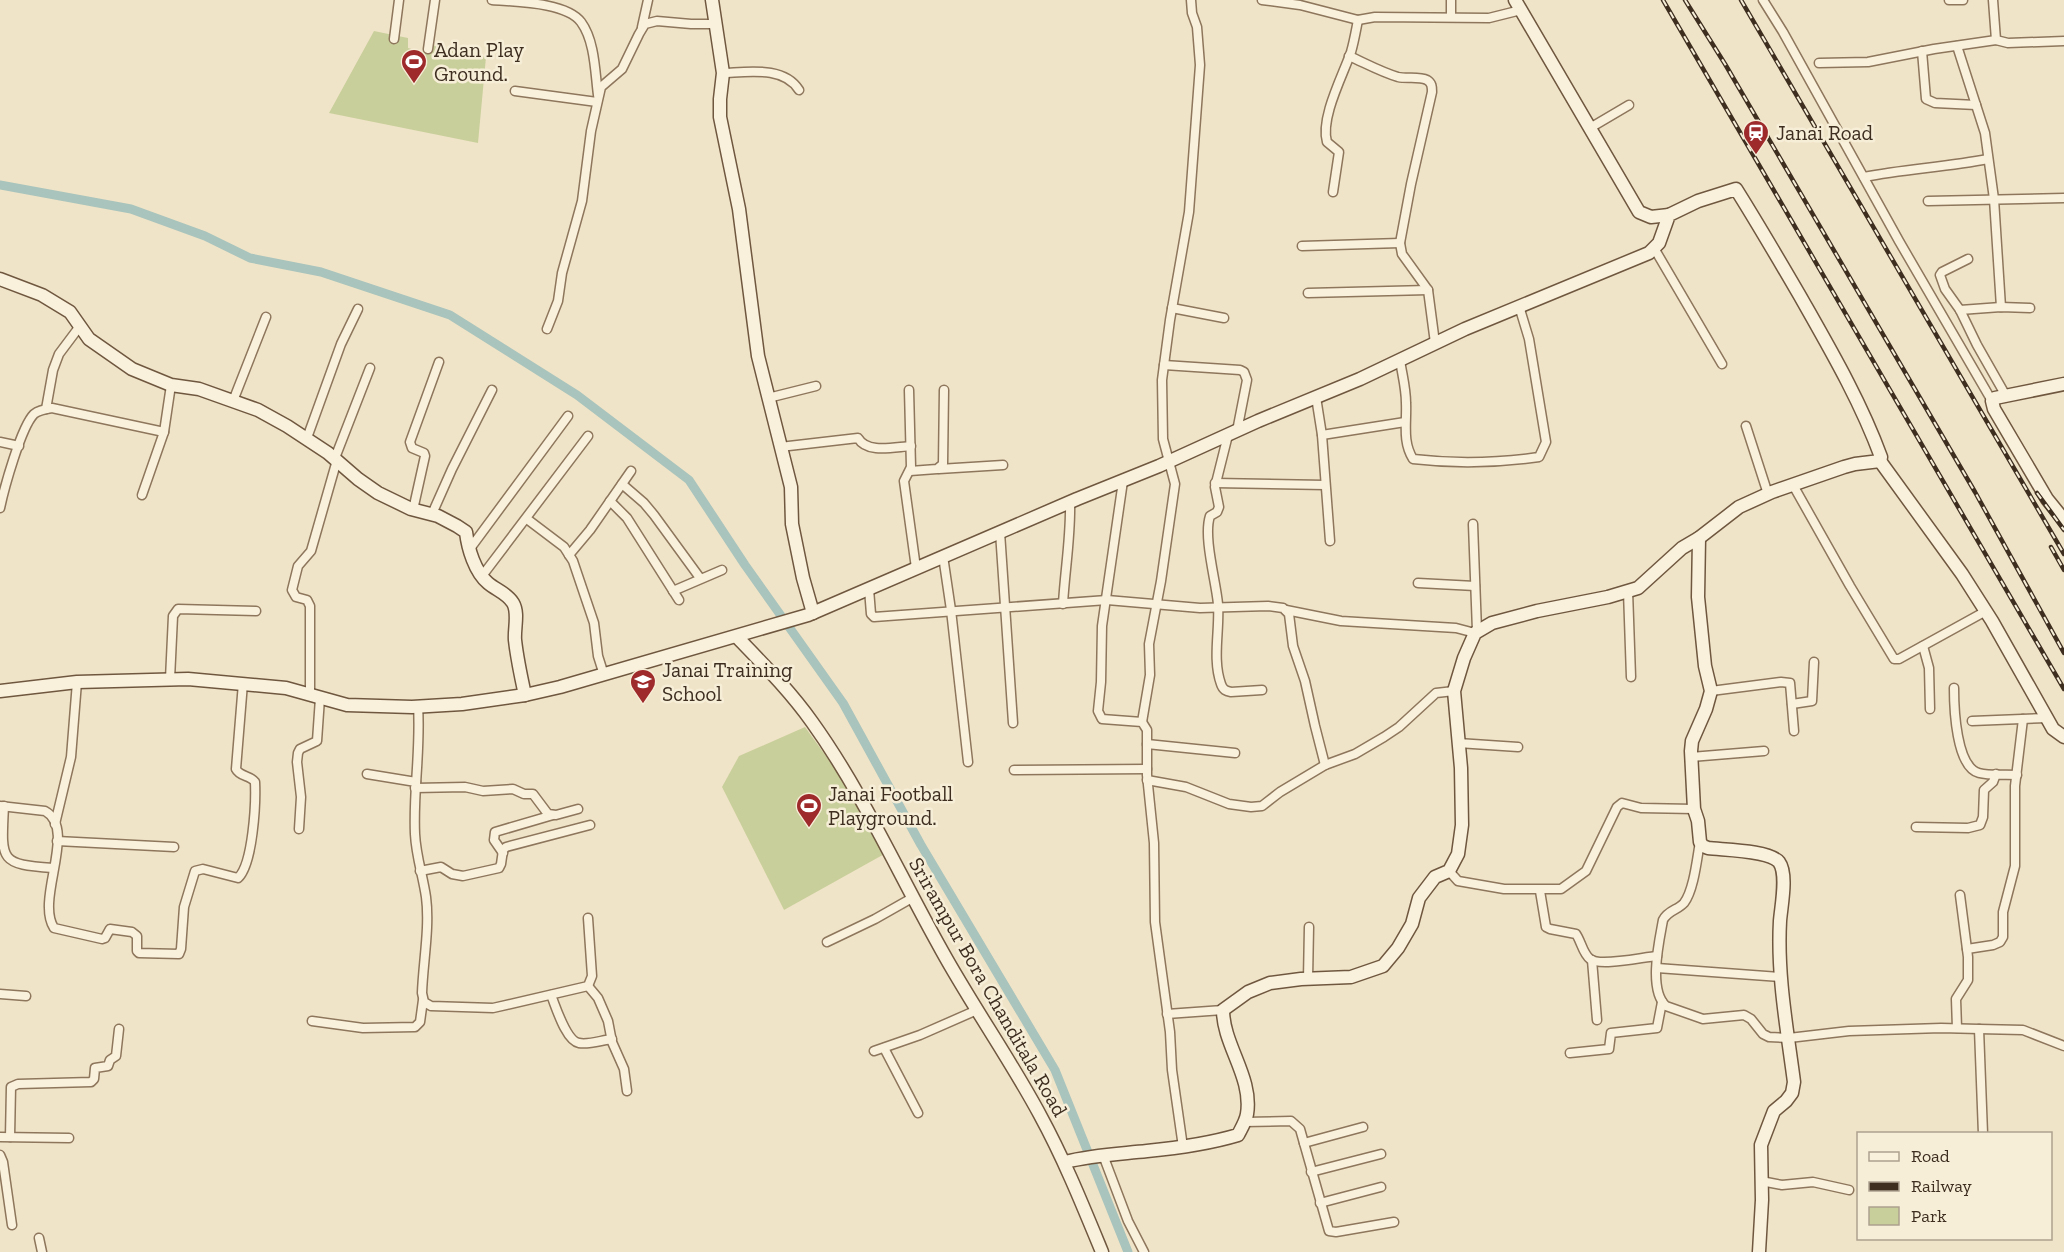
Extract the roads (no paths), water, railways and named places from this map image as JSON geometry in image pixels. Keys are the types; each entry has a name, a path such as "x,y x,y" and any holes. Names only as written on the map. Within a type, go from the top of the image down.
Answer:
{"street":[{"path":"394,39 399,0"},
{"path":"428,49 435,0"},
{"path":"492,0 561,9 572,13 580,20 592,53 597,98"},
{"path":"547,329 558,301 562,273 582,201 597,98 601,87 622,69 628,60 642,27 648,0"},
{"path":"712,0 723,73 720,117 739,209 758,356 791,487 792,524 808,614"},
{"path":"1183,1147 1155,922 1154,843 1147,780 1147,730 1142,722 1150,675 1149,644 1175,484 1163,439 1162,380 1189,212 1200,65 1197,27 1192,13 1191,0"},
{"path":"1262,0 1300,2 1358,20 1375,17 1490,18 1518,5 1639,212 1651,217 1669,215 1698,201 1736,189 1769,240 1834,353 1868,421 1881,457 1880,461 1986,611 2053,729 2063,739"},
{"path":"1451,0 1451,17"},
{"path":"1763,0 1992,401 1994,409 2041,489 2064,520"},
{"path":"1949,0 1963,0"},
{"path":"1993,0 1996,40"},
{"path":"1334,192 1339,152 1327,142 1327,123 1358,20"},
{"path":"642,27 657,21 717,24"},
{"path":"1819,63 1868,62 1996,40 2008,43 2064,41"},
{"path":"1957,46 1985,133 1994,200 2001,307"},
{"path":"1922,51 1925,95 1928,101 1976,105"},
{"path":"1349,56 1388,73 1401,77 1421,78 1428,80 1431,84 1432,92 1400,243 1402,254 1428,290 1435,343"},
{"path":"723,73 784,75 794,82 799,90"},
{"path":"515,91 597,98"},
{"path":"1590,128 1629,105"},
{"path":"1864,177 1988,159"},
{"path":"1928,201 2064,198"},
{"path":"0,691 77,682 170,679 286,688 347,705 418,706 462,704 525,695 604,675 808,614 1168,462 1519,306 1649,253 1659,243 1669,215"},
{"path":"1302,246 1400,243"},
{"path":"1653,248 1722,364"},
{"path":"1968,259 1940,275 2006,396"},
{"path":"0,279 42,295 70,312 89,339 132,369 171,385 199,390 258,410 307,438 378,493 413,510 432,514 466,532 469,550 482,576 509,598 515,609 515,638 525,695"},
{"path":"1308,293 1428,290"},
{"path":"1400,360 1406,401 1407,449 1413,459 1438,462 1492,462 1539,457 1546,442 1529,339 1519,306"},
{"path":"1960,310 2001,307 2030,308"},
{"path":"1172,308 1224,318"},
{"path":"307,438 340,345 358,309"},
{"path":"233,401 266,317"},
{"path":"45,409 53,370 60,354 80,326"},
{"path":"413,510 425,456 424,453 412,448 410,442 439,362"},
{"path":"1164,365 1244,372 1246,380 1232,433 1215,483 1219,507 1217,512 1210,516 1208,534 1218,607 1217,649 1219,675 1223,688 1231,692 1262,690"},
{"path":"299,829 301,797 298,753 300,748 317,741 310,606 307,600 296,597 292,590 298,566 311,551 336,459 370,368"},
{"path":"1992,401 2064,384"},
{"path":"142,495 164,432 171,385"},
{"path":"768,398 816,386"},
{"path":"432,514 492,390"},
{"path":"909,390 910,471 904,481 916,568"},
{"path":"939,469 943,464 944,454 944,390"},
{"path":"1316,397 1322,435 1330,542"},
{"path":"0,508 5,484 32,416 45,409 52,408 164,432"},
{"path":"469,550 568,416"},
{"path":"1322,435 1405,422"},
{"path":"1746,426 1768,494"},
{"path":"482,576 588,436"},
{"path":"780,447 858,438 868,447 911,447"},
{"path":"0,442 19,446"},
{"path":"869,589 871,614 874,617 1107,600 1200,608 1268,606 1341,621 1456,628 1476,632 1492,623 1638,588 1682,548 1699,538 1739,507 1768,494 1855,464 1880,461"},
{"path":"910,471 1003,465"},
{"path":"569,555 631,471"},
{"path":"1123,481 1102,626 1098,711 1102,719 1142,722"},
{"path":"1215,483 1325,485"},
{"path":"622,484 654,515 700,578"},
{"path":"1793,485 1894,658 1899,659 1986,611"},
{"path":"610,501 627,518 679,600"},
{"path":"1063,604 1066,554 1071,531 1071,502"},
{"path":"527,519 564,547 569,555 592,614 598,656 604,675"},
{"path":"1167,1014 1223,1010 1248,992 1270,983 1351,977 1383,966 1398,948 1412,924 1419,898 1435,877 1449,871 1458,854 1462,825 1454,691 1464,658 1476,632 1473,524"},
{"path":"1000,532 1013,723"},
{"path":"1699,538 1698,597 1705,666 1711,691 1692,741 1694,809 1700,842 1690,892 1682,905 1665,915 1657,956 1656,987 1662,1002 1666,1006 1703,1019 1744,1015 1769,1037 1789,1038 1849,1031 1957,1028 2023,1030 2064,1046"},
{"path":"943,556 968,762"},
{"path":"673,591 722,570"},
{"path":"1418,583 1475,586"},
{"path":"1628,591 1631,677"},
{"path":"170,679 173,615 178,609 256,610"},
{"path":"1285,610 1289,614 1293,646 1305,681 1326,765"},
{"name":"Srirampur Bora Chanditala Road","path":"737,636 786,689 823,738 864,807 912,898 977,1010 1070,1161 1102,1252"},
{"path":"1923,646 1929,668 1930,709"},
{"path":"1792,704 1812,701 1814,662"},
{"path":"55,824 71,757 77,682"},
{"path":"1711,691 1787,682 1791,687 1794,731"},
{"path":"53,868 12,863 6,859 2,849 2,806 45,811 55,824 57,841 53,868 50,886 50,909 54,928 102,939 110,929 132,932 137,936 139,953 179,954 184,907 191,889 193,873 198,869 203,869 238,878 243,871 252,841 255,782 252,778 239,774 236,769 243,683"},
{"path":"1954,688 1955,723 1968,765 1980,774 2017,775"},
{"path":"1147,780 1186,787 1229,804 1262,806 1280,792 1326,765 1355,754 1391,732 1436,693 1454,691"},
{"path":"312,1021 363,1028 415,1027 420,1022 427,912 415,836 415,785 420,740 418,706"},
{"path":"1972,721 2047,718"},
{"path":"1967,949 1993,945 2000,942 2003,937 2003,912 2015,858 2017,775 2023,719"},
{"path":"1458,743 1518,747"},
{"path":"1147,744 1235,753"},
{"path":"1691,757 1764,751"},
{"path":"1014,770 1147,769"},
{"path":"367,774 415,785 465,787 483,791 513,789 524,795 533,794 545,812 553,815"},
{"path":"1916,827 1968,828 1980,825 1983,817 1984,790 1993,782 1996,774"},
{"path":"1449,871 1458,881 1504,889 1561,890 1586,871 1617,807 1622,803 1641,808 1694,809"},
{"path":"503,853 494,840 495,832 578,809"},
{"path":"420,871 441,867 459,876 499,868 506,847 590,825"},
{"path":"57,841 174,847"},
{"path":"1700,842 1708,848 1759,853 1774,857 1780,863 1783,881 1780,924 1781,977 1794,1082 1792,1093 1774,1112 1761,1145 1762,1200 1759,1252"},
{"path":"1540,891 1546,927 1576,934 1586,955 1592,960 1611,961 1657,956"},
{"path":"1957,1028 1956,999 1968,980 1967,949 1960,895"},
{"path":"827,942 912,898"},
{"path":"588,918 592,976 588,986"},
{"path":"1308,979 1309,927"},
{"path":"1592,960 1597,1020"},
{"path":"1657,968 1781,977"},
{"path":"423,999 426,1005 431,1006 493,1008 588,986"},
{"path":"588,986 603,1006 612,1039 624,1069 627,1091"},
{"path":"0,994 26,996"},
{"path":"551,996 568,1035 574,1042 586,1043 612,1039"},
{"path":"1570,1053 1609,1049 1611,1033 1657,1028 1662,1002"},
{"path":"874,1051 920,1035 977,1010"},
{"path":"1070,1161 1099,1155 1183,1147 1238,1135 1247,1115 1247,1089 1223,1022 1223,1010"},
{"path":"10,1137 11,1087 18,1084 91,1082 94,1079 95,1068 108,1066 110,1060 116,1056 119,1029"},
{"path":"1979,1029 1983,1132"},
{"path":"884,1048 918,1113"},
{"path":"1244,1122 1291,1121 1300,1129 1327,1229 1332,1232 1394,1222"},
{"path":"1304,1143 1363,1127"},
{"path":"0,1137 69,1138"},
{"path":"1311,1172 1382,1154"},
{"path":"0,1155 12,1225"},
{"path":"1099,1155 1144,1252"},
{"path":"1761,1181 1782,1185 1813,1182 1849,1190"},
{"path":"1320,1203 1381,1187"},
{"path":"39,1238 42,1252"}],"waterway":[{"path":"0,185 131,209 205,236 250,258 321,272 450,315 577,395 689,480 745,565 843,703 921,845 1055,1070 1128,1252"}],"railway":[{"path":"1663,0 2064,689"},
{"path":"1685,0 1725,64 1975,492 2064,653"},
{"path":"1741,0 2064,554"},
{"path":"2037,493 2064,530"},
{"path":"2051,547 2064,570"}],"place":[{"name":"Adan Play Ground.","path":"414,85"},
{"name":"Janai Road","path":"1756,156"},
{"name":"Janai Training School","path":"643,705"},
{"name":"Janai Football Playground.","path":"809,829"}]}
